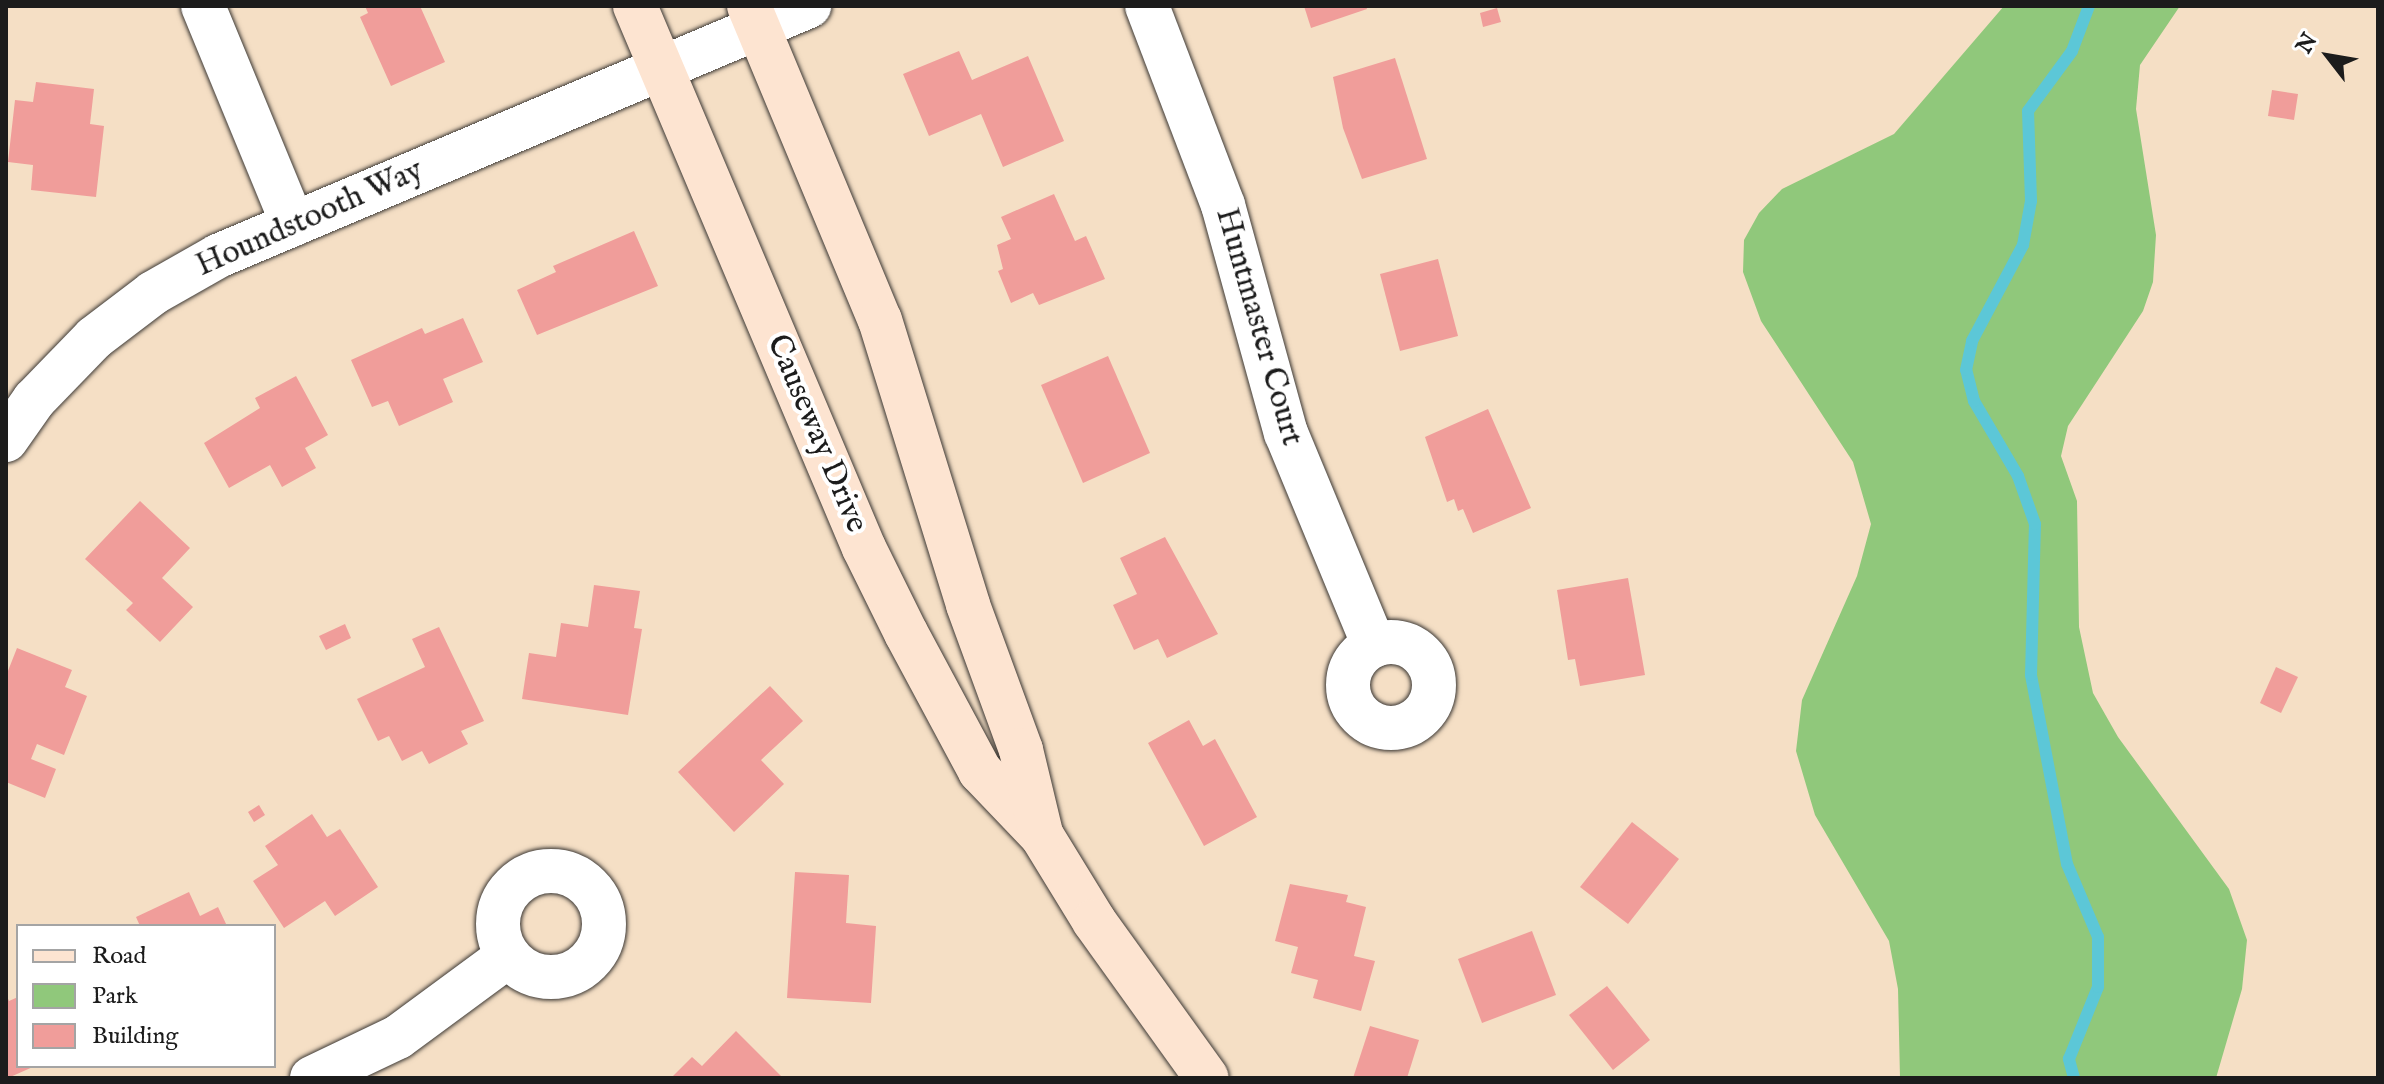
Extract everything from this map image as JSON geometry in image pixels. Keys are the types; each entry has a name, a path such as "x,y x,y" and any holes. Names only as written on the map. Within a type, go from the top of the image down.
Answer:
{"street":[{"path":"203,6 293,224"},
{"name":"Causeway Drive","path":"635,6 864,548 906,633 980,771 1042,836 1094,921 1207,1078"},
{"name":"Houndstooth Way","path":"6,440 71,359 153,293 218,256 661,67 753,17 809,6"},
{"name":"Huntmaster Court","path":"1147,6 1223,205 1286,433 1374,645"},
{"name":"Causeway Drive","path":"753,17 880,320 968,605 1021,750 1042,836"},
{"path":"312,1078 398,1037 508,956"}],"green space":[{"path":"2004,6 2180,6 2140,65 2136,109 2156,235 2153,282 2143,311 2068,426 2061,456 2077,501 2079,627 2093,693 2118,737 2229,889 2247,940 2242,989 2216,1078 1900,1078 1898,989 1889,941 1815,815 1796,751 1802,700 1857,576 1871,524 1853,462 1761,321 1743,272 1744,240 1759,213 1782,189 1894,134"}],"building":[{"path":"365,6 420,6 445,62 391,86 360,17 368,13"},
{"path":"1304,6 1366,6 1367,9 1311,28"},
{"path":"1497,8 1501,22 1483,27 1480,13"},
{"path":"959,51 972,80 1028,56 1064,141 1003,167 981,114 929,136 903,74"},
{"path":"1395,58 1427,159 1362,179 1343,128 1333,77"},
{"path":"36,82 94,89 90,124 104,126 96,197 31,190 33,165 8,162 15,100 33,102"},
{"path":"2272,90 2298,94 2294,120 2268,116"},
{"path":"1054,194 1075,241 1086,236 1105,279 1039,305 1033,293 1011,303 998,271 1003,269 997,245 1011,239 1001,217"},
{"path":"634,231 658,286 537,335 517,290 556,272 553,266"},
{"path":"1438,259 1458,336 1400,351 1380,274"},
{"path":"463,318 483,362 443,379 453,402 399,426 388,401 372,407 351,360 422,328 425,334"},
{"path":"1108,356 1150,453 1083,483 1041,385"},
{"path":"296,376 328,435 305,448 316,468 282,487 270,465 229,488 204,443 260,408 255,398"},
{"path":"1488,409 1531,508 1473,533 1463,509 1458,511 1454,499 1447,502 1425,437"},
{"path":"140,501 190,548 162,578 193,607 160,642 126,610 133,603 85,559"},
{"path":"1165,537 1218,634 1167,658 1158,639 1134,650 1113,605 1137,594 1120,558"},
{"path":"1628,578 1645,675 1580,686 1575,659 1568,660 1557,590"},
{"path":"594,585 640,591 634,628 642,629 628,715 522,699 529,653 556,657 561,623 588,627"},
{"path":"345,624 351,638 326,650 319,636"},
{"path":"439,627 484,721 461,731 468,744 429,764 422,751 402,761 389,736 378,741 357,699 425,667 412,639"},
{"path":"17,648 72,670 65,687 87,696 64,755 37,744 31,759 56,769 45,798 6,782 6,676"},
{"path":"2276,667 2298,677 2281,713 2260,703"},
{"path":"770,686 803,721 761,760 784,784 734,832 678,772"},
{"path":"1189,720 1203,746 1215,739 1257,817 1204,846 1148,743"},
{"path":"259,805 265,815 254,822 248,812"},
{"path":"312,814 327,837 340,829 378,887 335,916 325,901 284,928 253,881 278,865 265,846"},
{"path":"1632,822 1679,859 1628,924 1580,887"},
{"path":"795,872 849,875 846,923 876,926 871,1003 787,998"},
{"path":"1290,884 1348,895 1346,902 1366,907 1354,956 1375,961 1361,1011 1313,998 1318,980 1291,973 1298,947 1275,941"},
{"path":"189,892 200,916 218,907 226,924 139,924 136,917"},
{"path":"1532,931 1556,995 1482,1023 1458,959"},
{"path":"1607,986 1650,1040 1613,1070 1569,1015"},
{"path":"6,994 9,1001 16,998 16,1068 30,1068 8,1078"},
{"path":"1370,1026 1419,1040 1407,1078 1353,1078"},
{"path":"736,1031 783,1078 671,1078 692,1057 702,1066"}],"waterway":[{"path":"2074,1078 2069,1059 2098,987 2098,937 2067,864 2031,675 2035,524 2018,476 1974,401 1966,370 1972,341 2023,245 2031,201 2028,111 2072,51 2089,6"}]}
